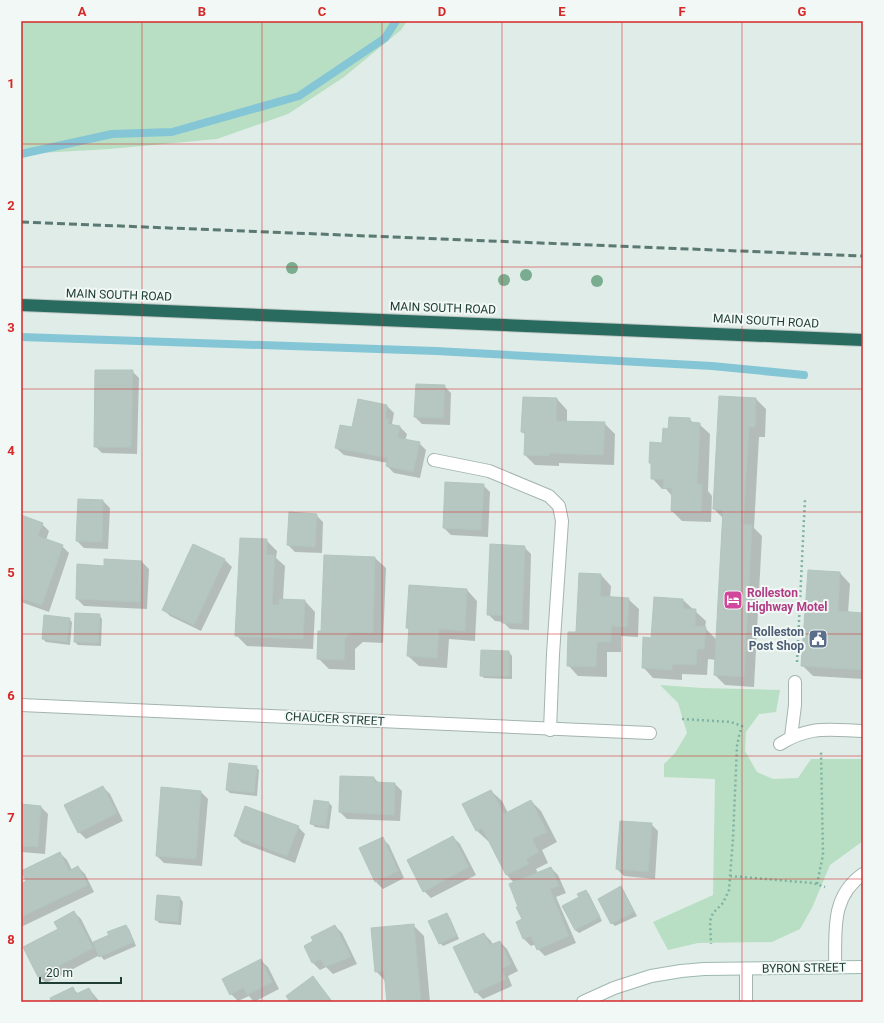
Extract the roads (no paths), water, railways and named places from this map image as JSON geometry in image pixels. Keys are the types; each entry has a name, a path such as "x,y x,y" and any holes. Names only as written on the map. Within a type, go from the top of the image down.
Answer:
{"highway":[{"name":"MAIN SOUTH ROAD","path":"21,305 863,340"}],"street":[{"path":"434,460 489,470 549,496 559,506 562,521 550,730"},
{"path":"791,738 795,682"},
{"name":"CHAUCER STREET","path":"21,705 550,730 650,733"},
{"path":"780,744 805,732 821,730 863,731"},
{"path":"835,967 837,917 840,900 851,885 863,874"},
{"name":"BYRON STREET","path":"583,1002 614,988 651,976 681,971 704,969 863,967"},
{"path":"746,969 746,1002"}],"waterway":[{"path":"21,154 112,134 172,132 299,96 385,38 396,21"},
{"path":"21,337 436,351 712,366 804,375"}],"railway":[{"path":"21,222 863,256"}],"place":[{"name":"Rolleston Highway Motel","path":"733,600"},
{"name":"Rolleston Post Shop","path":"818,639"}]}
